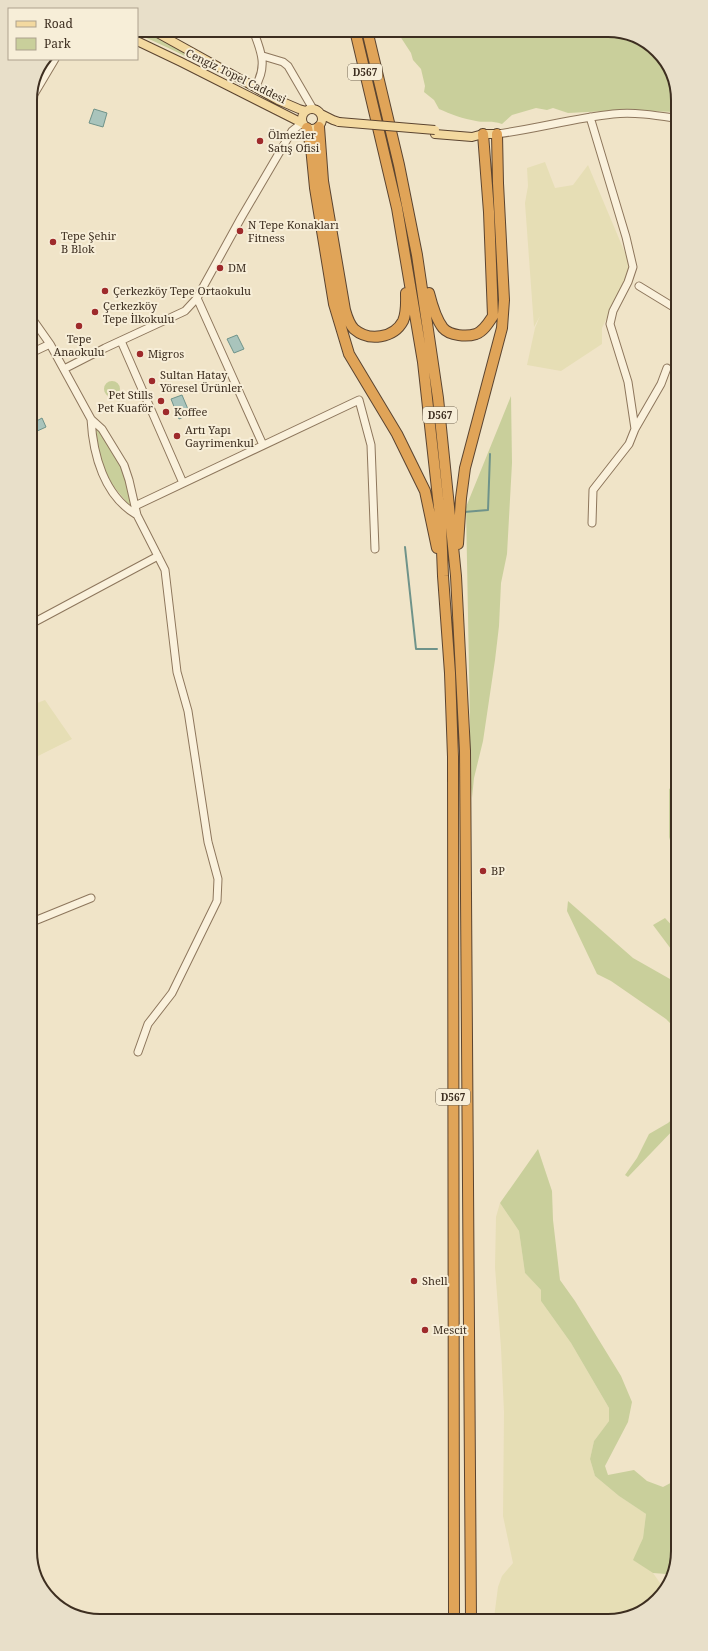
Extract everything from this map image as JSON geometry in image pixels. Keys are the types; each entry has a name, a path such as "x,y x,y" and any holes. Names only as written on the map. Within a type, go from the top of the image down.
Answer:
{"highway":[{"name":"D567","path":"357,37 397,208 423,362 441,525 442,576 450,673 453,757 454,1614"},
{"name":"D567","path":"369,37 399,165 418,255 438,398 456,576 465,751 472,1614"},
{"path":"304,125 311,147 315,188 334,304 348,354 397,434 425,491 442,576"},
{"path":"319,127 323,181 344,310 354,329 362,334 372,337 381,337 393,332 403,321 406,311 405,257"},
{"path":"418,255 434,309 444,329 453,335 464,335 476,334 487,326 493,316 493,303 489,212 483,134"},
{"path":"456,576 461,498 465,468 502,321 504,300 497,134"}],"main road":[{"path":"166,37 286,104 321,114 339,124"},
{"name":"Cengiz Topel Caddesi","path":"138,41 304,125"},
{"path":"309,110 302,116 304,125 312,130 327,125 339,124 435,132 474,132 483,134 497,134"},
{"path":"319,127 322,121 321,114"}],"street":[{"path":"256,37 263,56 261,73 256,87"},
{"path":"263,56 283,62 288,66 309,110"},
{"path":"39,87 54,60"},
{"path":"497,134 522,131 615,114 655,115 671,118"},
{"path":"590,118 626,237 633,267 628,282 613,311 610,324 628,382 635,429"},
{"path":"64,369 185,311 197,298 241,218 292,131 304,125"},
{"path":"639,286 671,306"},
{"path":"197,298 262,445"},
{"path":"37,326 50,344 91,419 102,429 124,465 130,480 137,515 165,570 177,672 188,711 208,842 218,879 217,902 172,993 148,1024 138,1052"},
{"path":"121,341 183,483"},
{"path":"37,350 50,344"},
{"path":"592,523 593,490 629,444 635,429 661,384 667,368"},
{"path":"135,506 359,400 371,445 375,549"},
{"path":"91,419 94,449 105,481 130,510 137,515"},
{"path":"37,621 158,556"},
{"path":"37,920 91,898"}],"shaded area":[{"path":"545,162 555,188 573,185 588,165 631,267 602,328 602,344 561,371 527,365 535,328 540,316 534,327 525,203 528,186 527,168"},
{"path":"45,700 72,739 37,756 37,703"},
{"path":"500,1203 519,1231 525,1273 541,1290 541,1301 571,1343 609,1408 609,1421 594,1441 590,1459 595,1476 619,1496 646,1514 643,1538 634,1560 653,1573 661,1585 643,1603 628,1611 608,1614 495,1614 498,1587 502,1576 513,1563 503,1516 504,1412 495,1267 496,1217"}],"green space":[{"path":"144,37 157,37 268,100 236,82"},
{"path":"401,37 620,38 639,45 658,62 668,80 670,88 671,112 626,110 568,113 553,108 547,110 536,108 512,115 502,124 462,118 439,109 434,100 424,92 425,86 421,69 413,60 411,53"},
{"path":"112,381 119,386 120,389 115,396 112,397 105,392 104,389 109,382"},
{"path":"511,396 512,463 507,554 501,583 499,626 495,660 483,741 474,778 472,798 470,776 466,507"},
{"path":"94,425 98,428 124,471 133,510 106,477 96,446"},
{"path":"671,788 671,844 669,837 669,789"},
{"path":"568,901 633,958 671,980 671,1024 611,981 597,974 567,911"},
{"path":"665,918 671,925 671,949 653,925"},
{"path":"671,1120 671,1132 628,1177 625,1175 637,1158 649,1134"},
{"path":"538,1149 552,1191 553,1220 560,1280 575,1301 621,1376 632,1402 628,1422 605,1466 608,1475 634,1470 647,1481 663,1487 671,1483 671,1551 670,1563 666,1574 653,1573 633,1560 643,1538 646,1514 619,1496 595,1476 590,1459 594,1441 609,1421 609,1408 571,1343 541,1301 541,1290 525,1273 519,1231 500,1203"}],"water":[{"path":"94,109 107,113 103,127 89,123"},
{"path":"237,335 244,349 234,353 227,339"},
{"path":"182,395 190,414 179,419 171,399"},
{"path":"42,418 46,427 37,431 37,421"}],"waterway":[{"path":"464,512 488,510 490,454"},
{"path":"405,547 416,649 437,649"}],"place":[{"name":"Ölmezler Satış Ofisi","path":"260,141"},
{"name":"N Tepe Konakları Fitness","path":"240,231"},
{"name":"Tepe Şehir B Blok","path":"53,242"},
{"name":"DM","path":"220,268"},
{"name":"Çerkezköy Tepe Ortaokulu","path":"105,291"},
{"name":"Çerkezköy Tepe İlkokulu","path":"95,312"},
{"name":"Tepe Anaokulu","path":"79,326"},
{"name":"Migros","path":"140,354"},
{"name":"Sultan Hatay Yöresel Ürünler","path":"152,381"},
{"name":"Pet Stills Pet Kuaför","path":"161,401"},
{"name":"Koffee","path":"166,412"},
{"name":"Artı Yapı Gayrimenkul","path":"177,436"},
{"name":"BP","path":"483,871"},
{"name":"Shell","path":"414,1281"},
{"name":"Mescit","path":"425,1330"}]}
